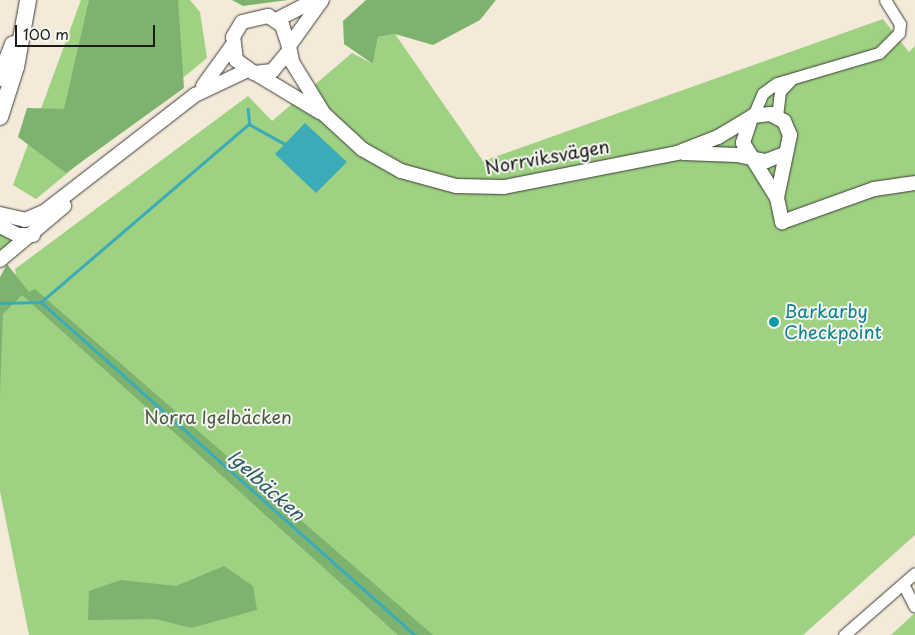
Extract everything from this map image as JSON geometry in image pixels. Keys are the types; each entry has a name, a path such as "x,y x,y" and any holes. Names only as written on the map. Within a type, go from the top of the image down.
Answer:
{"main road":[{"path":"0,117 16,67 28,0"},
{"path":"0,78 24,19"}],"street":[{"path":"0,214 18,220 34,218 86,182 195,94 232,46 236,28 250,18 276,20 316,0"},
{"path":"195,94 251,72 272,71 322,0"},
{"path":"885,0 900,24 899,32 878,53 790,81 763,93 743,136 752,156 777,198 782,222 874,189 915,183"},
{"path":"276,20 286,31 289,49"},
{"path":"232,46 236,60 251,72"},
{"name":"Norrviksvägen","path":"289,49 299,77 324,114"},
{"name":"Norrviksvägen","path":"251,72 324,114 380,160 420,178 463,187 504,187 677,152 718,137 753,116"},
{"path":"777,116 780,91 790,81"},
{"path":"753,116 777,116 788,128 777,198"},
{"name":"Norrviksvägen","path":"677,152 752,156 766,161 785,152"},
{"path":"0,260 32,235 86,182"},
{"path":"0,226 18,236 32,235"},
{"path":"844,635 915,573"},
{"path":"903,584 914,606"}],"green space":[{"path":"81,0 190,0 200,12 207,58 36,199 13,185"},
{"path":"89,0 178,0 184,88 66,173 18,137 27,108 64,109"},
{"path":"232,0 288,0 243,6"},
{"path":"366,0 496,0 480,20 433,45 395,34 378,37 373,64 344,44 343,21"},
{"name":"Norra Igelbäcken","path":"883,19 909,52 915,46 915,535 803,635 29,635 0,491 0,295 16,278 15,269 248,96 272,121 352,53 373,64 378,37 395,34 483,161"},
{"path":"0,231 15,239 0,254"},
{"path":"7,264 29,292 35,289 433,635 398,635 22,295 3,314 0,396 0,277"},
{"path":"224,566 253,586 257,610 191,628 156,619 88,620 89,591 121,580 176,586"},
{"path":"915,613 915,635 891,635"}],"water":[{"path":"305,123 347,162 316,193 275,154"}],"waterway":[{"path":"248,109 250,125"},
{"path":"41,302 249,124 285,144"},
{"name":"Igelbäcken","path":"0,303 41,302 415,635"}],"place":[{"name":"Barkarby Checkpoint","path":"774,322"}]}
